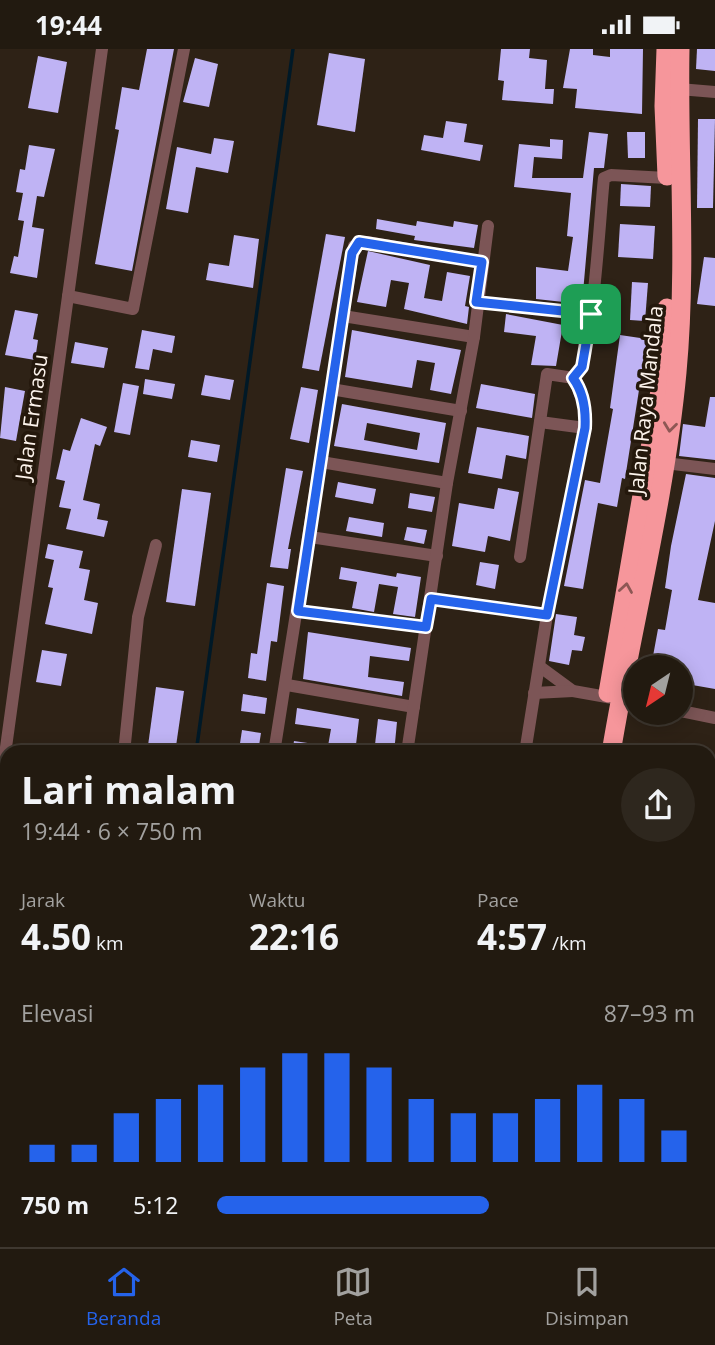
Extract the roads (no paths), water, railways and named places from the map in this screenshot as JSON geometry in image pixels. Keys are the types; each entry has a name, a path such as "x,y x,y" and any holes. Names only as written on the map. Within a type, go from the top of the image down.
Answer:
{"highway":[{"name":"Jalan Raya Mandala","path":"613,745 621,700 663,373 667,303 664,106 666,49"},
{"name":"Jalan Raya Mandala","path":"642,540 665,463 677,372 680,299 680,49"},
{"name":"Jalan Raya Mandala","path":"601,745 621,700"}],"street":[{"name":"Jalan Ermasu","path":"6,745 102,49"},
{"path":"68,296 133,309 184,49"},
{"path":"679,89 715,92"},
{"path":"573,378 582,367 591,314 604,178 611,175 667,179"},
{"path":"408,745 447,484 474,337 476,302 488,226"},
{"path":"276,745 287,685 352,253 359,242 482,262"},
{"path":"476,302 591,314"},
{"path":"343,316 474,337"},
{"path":"520,557 548,373 573,378 580,387 585,408 585,428 547,615 526,745"},
{"path":"331,389 461,411"},
{"path":"540,422 585,428"},
{"path":"321,462 447,484"},
{"path":"665,463 715,469"},
{"path":"310,537 437,556"},
{"path":"125,745 138,617 156,545"},
{"path":"431,599 547,615"},
{"path":"298,611 426,627"},
{"path":"539,666 573,691"},
{"path":"287,685 414,707"},
{"path":"534,693 573,691 621,700"},
{"path":"693,713 715,718"}],"waterway":[{"path":"197,745 293,49"}]}
